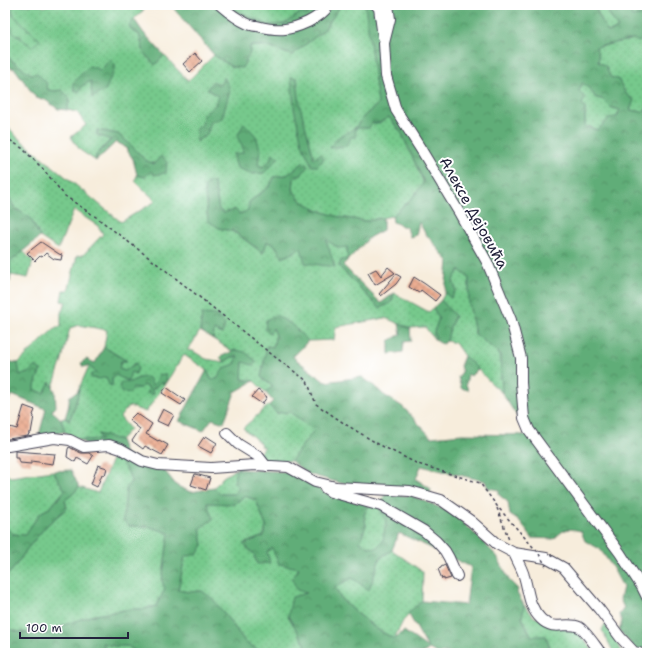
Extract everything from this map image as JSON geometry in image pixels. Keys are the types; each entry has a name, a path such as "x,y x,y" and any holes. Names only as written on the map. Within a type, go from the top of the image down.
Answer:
{"street":[{"path":"220,5 248,24 268,29 281,30 296,28 314,19 326,10 329,5"},
{"path":"376,5 379,8 384,43"},
{"name":"Алексе Дејовића","path":"388,5 390,19 384,43 386,76 396,110 460,214 487,262 511,320 521,358 521,383 524,418 529,430 620,553 647,597"},
{"path":"227,433 238,444 260,457 266,466"},
{"path":"5,445 8,446 54,438 70,440 84,447 110,445 121,449 142,461 158,465 211,468 255,465 288,467 331,492 381,506 424,531 445,551 457,576"},
{"path":"315,482 336,487 410,491 441,500 471,521 497,544 514,553 546,558 564,568 599,609 620,637 636,653"},
{"path":"514,553 524,576 529,600 534,612 548,624 555,626 578,627 601,653"}],"path":[{"path":"5,137 22,148 43,169 64,196 96,217 307,381 316,404 378,444 418,464 480,483 497,506 536,549 546,566"},
{"path":"497,506 514,553"}],"green space":[{"path":"5,5 12,5 13,15 40,40 32,47 9,29 5,31"},
{"path":"12,5 40,5 44,7 48,5 149,5 134,19 130,26 139,34 144,53 155,65 164,55 188,81 214,55 232,67 250,46 265,46 292,55 324,30 341,5 366,5 368,7 378,104 364,116 355,128 372,123 380,123 389,117 402,134 424,183 412,198 392,216 365,221 339,217 317,210 300,200 293,190 294,178 302,174 304,162 287,175 274,177 270,186 249,202 249,211 237,214 229,214 219,210 214,183 219,228 234,232 263,253 267,242 301,247 325,239 347,247 348,260 339,266 379,308 391,303 394,293 429,312 433,308 439,318 434,332 435,340 425,327 410,328 385,318 336,327 334,340 308,341 291,324 273,328 276,335 273,347 267,346 261,377 273,387 265,392 254,381 242,379 243,362 235,350 232,351 213,339 214,330 202,314 200,331 187,350 193,351 206,359 224,362 232,357 238,357 235,364 224,369 217,379 211,379 207,370 184,355 167,381 165,375 152,386 139,378 130,382 133,388 141,388 143,385 149,388 153,395 152,389 160,382 165,384 146,412 129,406 120,417 130,429 120,440 98,434 101,440 78,440 65,432 61,419 65,418 69,421 75,406 80,386 89,366 96,372 106,376 109,385 112,385 112,379 115,375 131,372 135,363 125,371 119,369 121,361 127,361 104,347 107,330 79,325 70,328 53,387 50,382 44,393 34,390 41,370 19,375 18,363 56,327 61,327 61,313 66,302 61,301 63,290 68,291 77,256 83,255 103,234 98,226 74,210 58,249 40,237 31,219 14,207 5,192 5,156 8,154 9,147 5,144 5,123 17,137 121,222 156,201 135,181 137,175 145,177 154,164 145,160 118,134 97,130 97,135 111,139 96,155 96,161 80,150 71,137 86,125 77,112 67,110 70,98 62,90 48,90 46,82 29,73 5,54 5,31 9,29 32,47 13,15"},
{"path":"177,5 228,5 233,9 268,25 285,24 300,13 308,15 305,5 315,5 314,7 320,10 323,5 341,5 324,30 292,55 265,46 250,46 250,53 242,68 232,67 214,55 174,9"},
{"path":"228,5 305,5 308,15 300,13 286,24 268,25 233,9"},
{"path":"365,5 594,5 608,32 618,28 609,14 608,6 631,12 632,16 640,16 642,13 647,14 647,42 642,40 638,42 634,39 596,47 599,57 598,62 606,66 610,77 618,79 626,94 634,100 630,110 642,112 647,108 647,653 639,653 619,631 622,621 619,615 624,608 620,599 623,587 600,549 585,541 581,531 572,529 566,530 554,539 532,538 519,521 510,515 508,502 499,495 499,490 488,488 485,481 421,466 416,479 431,489 430,494 340,483 308,474 291,461 314,430 290,412 276,413 269,405 273,401 265,392 273,387 261,377 267,346 273,347 276,335 273,328 270,333 265,330 266,320 276,315 291,324 308,341 293,357 325,382 362,377 384,395 403,407 431,437 462,434 529,435 502,393 500,354 475,334 469,303 469,278 459,270 453,280 456,290 451,298 445,293 448,261 425,233 419,222 416,235 410,237 407,228 393,222 392,216 412,198 424,182 402,134 389,117 379,123 372,123 369,128 355,128 364,116 378,104","holes":["582,83 588,87 596,98 602,99 610,107 620,110 617,117 609,118 598,130 585,127 585,109 582,104 585,98 579,91"]},
{"path":"594,5 647,5 647,14 642,13 640,16 609,14 618,28 608,32"},
{"path":"134,19 143,32 164,55 155,65 144,53 139,34 133,32 129,26"},
{"path":"634,39 647,42 647,108 642,112 630,110 634,100 626,94 618,79 610,77 598,62 596,47"},
{"path":"5,54 31,74 37,73 46,82 48,90 62,90 70,98 67,110 58,109 44,99 36,98 15,69 8,67 5,62"},
{"path":"110,59 116,65 106,89 92,98 91,81 82,86 79,92 74,90 73,83 89,66 101,70"},
{"path":"224,77 230,90 222,118 211,122 207,134 196,142 197,127 202,126 203,115 215,105 218,96 207,89 213,81 220,85"},
{"path":"291,77 297,78 300,106 314,158 321,154 324,159 317,166 312,166 302,144 294,108"},
{"path":"582,83 588,87 596,98 602,99 610,107 620,110 617,117 609,118 598,130 585,127 585,109 582,104 579,91"},
{"path":"244,123 256,136 260,149 258,165 263,167 270,161 272,154 279,157 264,173 253,174 237,168 233,154 243,153 242,145 237,137"},
{"path":"355,128 356,138 352,136 346,146 330,148 337,138"},
{"path":"97,130 118,134 145,160 154,164 161,156 167,162 166,173 154,175 151,171 145,177 137,175 133,159 124,146 116,142 96,161 96,155 111,140 97,135"},
{"path":"304,162 308,166 302,174 294,178 293,190 300,200 317,210 339,217 365,221 383,218 383,230 370,237 343,265 381,303 394,293 391,303 379,308 339,266 341,260 348,259 347,247 339,248 326,240 335,267 305,263 301,248 283,258 274,244 267,242 263,253 235,232 219,228 208,221 204,187 209,181 214,183 219,210 224,213 235,209 239,214 248,211 249,202 270,186 274,177 287,175"},
{"path":"5,188 14,207 31,219 40,237 10,262 10,282 5,281 5,209 7,209 5,206"},
{"path":"23,251 33,261 28,278 11,275 10,262"},
{"path":"459,269 469,278 469,303 475,334 500,354 502,393 464,356 455,343 447,341 450,327 455,316 441,300 445,293 451,298 456,290 453,280"},
{"path":"441,300 455,316 450,327 447,341 442,344 435,340 434,332 439,318 433,308"},
{"path":"202,314 216,315 225,325 222,334 214,330 213,339 200,331"},
{"path":"399,324 410,328 411,341 404,342 403,352 389,354 389,341 401,334"},
{"path":"104,347 127,361 121,361 119,369 125,371 136,363 138,367 136,374 131,372 128,381 115,375 112,379 112,386 109,385 106,377 100,379 92,378 90,375 96,372 89,366 83,367 81,363 86,359 95,363"},
{"path":"235,350 245,352 257,362 252,365 243,362 242,379 254,381 235,392 224,423 212,419 203,431 179,421 207,370 211,379 217,379 224,368 235,364 238,357 232,357 224,362 220,357"},
{"path":"464,356 478,369 471,376 468,374 466,384 468,390 461,388 458,377 462,372 460,366"},
{"path":"5,361 18,363 20,375 28,373 35,366 41,370 34,390 44,393 50,382 55,391 56,407 52,411 61,419 65,432 39,435 46,409 12,395 5,405"},
{"path":"159,374 165,375 167,381 165,384 160,382 152,389 153,395 147,393 149,388 143,385 141,388 133,388 130,393 122,392 119,387 121,382 130,382 146,377 150,379 152,385 156,382"},
{"path":"80,386 75,406 69,421 65,418 69,405 69,397 77,392"},
{"path":"269,405 276,413 290,412 314,430 291,461 271,460 236,469 257,449 258,454 265,447 260,446 261,444 243,428"},
{"path":"98,434 120,440 125,454 164,470 177,486 191,492 214,488 220,494 235,494 239,488 234,483 236,469 290,472 328,494 369,505 364,515 366,525 360,542 369,547 376,548 383,541 386,521 379,508 385,494 413,496 455,514 497,556 509,580 518,589 517,593 524,605 522,618 531,636 546,636 551,652 554,653 437,653 429,649 424,653 297,653 306,645 288,616 292,597 307,593 297,590 292,579 299,568 279,564 272,548 267,552 270,563 257,564 254,554 243,544 264,536 266,526 256,500 245,496 234,504 207,503 213,519 200,528 203,545 197,555 185,556 178,590 189,592 202,591 213,599 246,643 262,652 268,649 274,653 134,653 135,651 128,646 114,646 102,643 107,653 5,653 5,628 19,632 47,634 64,625 90,616 156,606 165,589 162,581 169,533 151,527 129,526 123,520 126,489 131,481 128,472 121,461 78,440 101,440","holes":["399,533 471,567 466,605 422,601 408,613 428,648 404,631 394,639 377,629 341,599 335,587 352,578 369,590 380,558 392,550"]},
{"path":"113,457 121,461 128,472 131,481 129,526 151,527 169,533 162,581 166,589 156,606 90,616 64,625 47,634 19,632 5,628 5,578 47,525 67,508 65,500 79,487 98,493"},
{"path":"236,469 239,488 235,494 220,494 214,488 223,477"},
{"path":"71,470 79,487 65,500 67,508 47,525 5,578 5,528 14,534 25,535 40,513 51,507 65,490 53,471"},
{"path":"53,471 65,490 51,507 40,513 25,536 14,534 5,528 5,472 10,477"},
{"path":"245,496 256,500 266,526 264,536 243,544 254,554 267,552 272,548 299,568 308,593 288,616 306,645 297,653 274,653 268,649 262,652 246,643 230,621 202,591 189,592 178,590 185,556 203,545 200,528 207,503 234,504"},
{"path":"369,505 379,508 387,520 383,541 376,548 369,547 360,542 366,525 364,515"},
{"path":"392,550 423,572 422,601 403,621 394,639 377,629 341,599 335,587 352,578 369,589 380,558"},
{"path":"524,605 534,617 576,630 595,653 552,652 546,636 532,637 522,617"},
{"path":"605,624 623,653 614,653 602,630"},
{"path":"102,643 114,646 128,646 135,651 134,653 107,653"}],"building":[{"path":"195,53 202,61 190,72 183,64"},
{"path":"41,242 62,255 61,260 54,259 46,253 35,261 27,253"},
{"path":"388,267 395,273 375,285 368,273 376,269 381,276"},
{"path":"396,274 401,277 396,284 381,296 379,294"},
{"path":"414,277 440,295 435,301 421,290 419,293 409,287"},
{"path":"166,387 185,400 181,405 162,393"},
{"path":"258,390 267,397 262,404 252,397"},
{"path":"24,406 35,410 31,433 29,433 28,436 5,439 6,426 17,429"},
{"path":"163,409 174,415 168,426 157,421"},
{"path":"136,413 152,424 146,434 168,445 162,455 145,446 143,449 132,441 140,429 129,420"},
{"path":"206,436 217,443 211,453 198,446"},
{"path":"69,447 81,453 89,453 93,456 88,464 77,458 75,462 67,457"},
{"path":"15,451 55,454 53,464 31,461 31,464 20,463 18,458 15,458"},
{"path":"98,465 107,468 105,475 102,474 97,487 91,484"},
{"path":"195,474 210,478 206,490 191,485"},
{"path":"445,565 451,578 444,580 444,578 442,579 438,569"}]}
